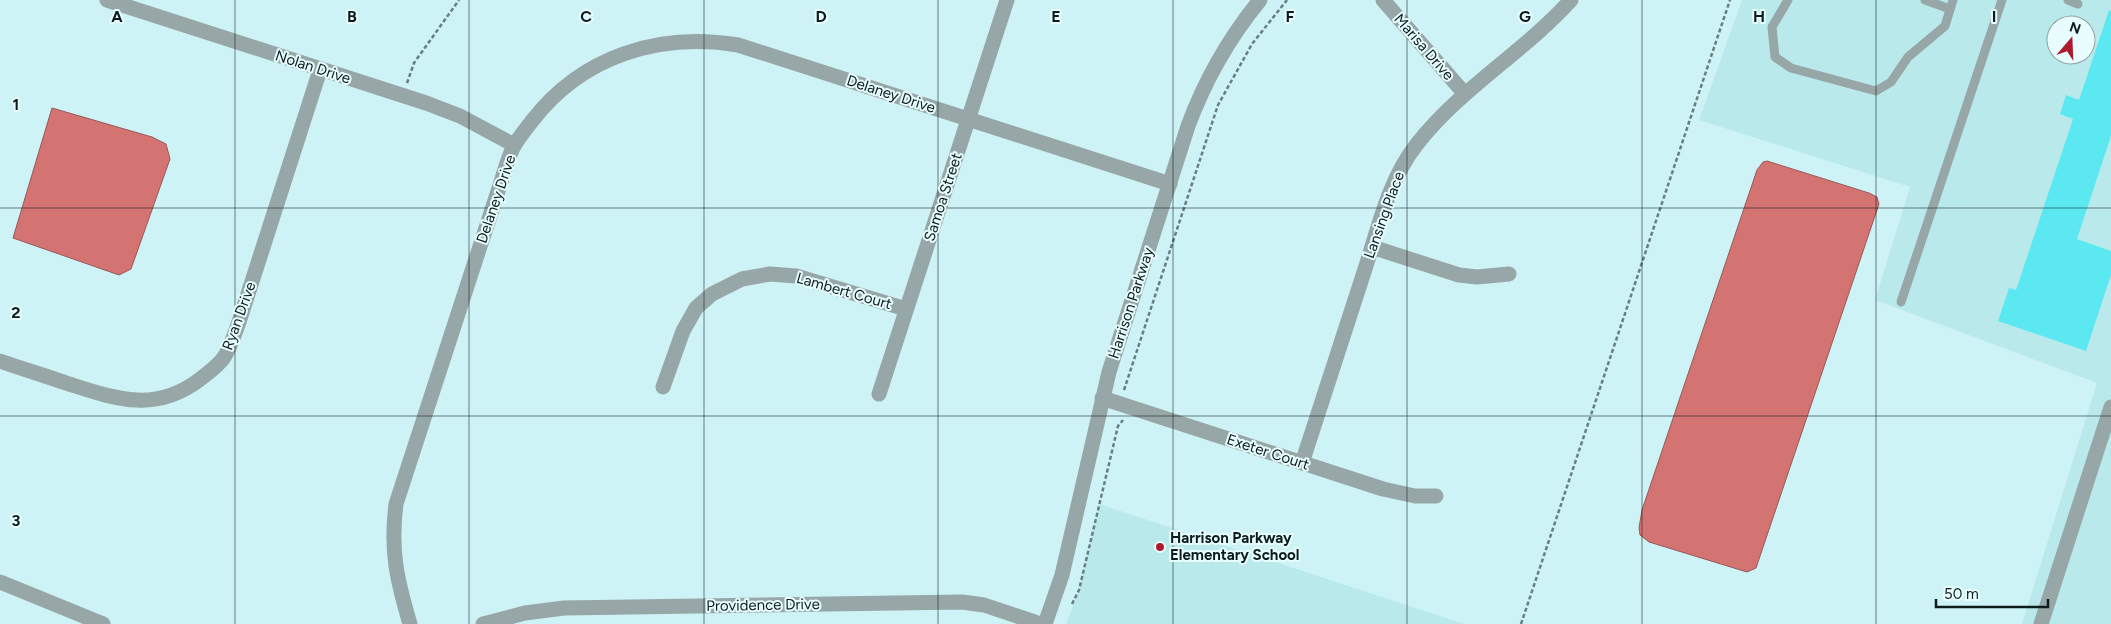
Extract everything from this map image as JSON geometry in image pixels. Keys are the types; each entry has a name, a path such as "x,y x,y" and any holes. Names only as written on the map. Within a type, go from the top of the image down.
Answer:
{"street":[{"name":"Nolan Drive","path":"107,0 460,116 514,146"},
{"name":"Samoa Street","path":"879,394 1007,0"},
{"name":"Harrison Parkway","path":"1045,624 1062,575 1113,357 1192,118 1208,78 1234,34 1260,0"},
{"name":"Marisa Drive","path":"1383,0 1465,94"},
{"name":"Lansing Place","path":"1302,463 1386,204 1404,162 1433,124 1465,94 1541,31 1572,0"},
{"name":"Delaney Drive","path":"410,624 396,580 394,565 393,535 396,504 498,191 514,146 546,104 555,95 591,69 641,47 681,41 719,42 755,49 1170,184"},
{"name":"Ryan Drive","path":"0,361 109,397 131,401 158,399 183,392 210,372 222,360 239,322 320,70"},
{"path":"1372,247 1459,274 1478,277 1509,274"},
{"name":"Lambert Court","path":"663,387 683,331 696,308 717,291 742,279 770,274 796,276 906,309"},
{"name":"Exeter Court","path":"1102,398 1398,493 1436,496"},
{"path":"2040,624 2111,407"},
{"path":"0,582 103,624"},
{"name":"Providence Drive","path":"484,624 525,613 564,608 962,602 984,605 1041,624"}],"lane":[{"path":"1788,0 1772,27 1774,57 1791,68 1876,91 1891,82 1908,58 1944,26 1951,4 1925,0"},
{"path":"1901,302 2002,0"},
{"path":"2068,0 2078,4"}],"path":[{"path":"403,96 414,63 459,0"},
{"path":"1072,604 1079,590 1118,426 1123,420 1125,388 1218,105 1252,44 1287,0"},
{"path":"1521,624 1730,0"}],"shaded area":[{"path":"1742,0 2111,0 2111,624 2022,624 2097,383 1875,300 1910,187 1699,120"},
{"path":"52,108 152,137 166,144 170,159 131,269 119,275 13,238"},
{"path":"1767,161 1869,193 1877,197 1879,204 1756,568 1747,572 1649,542 1640,535 1639,528 1642,510 1757,170 1763,162"},
{"name":"Harrison Parkway Elementary School","path":"1099,504 1464,624 1066,624 1079,590"}],"building":[{"path":"2109,10 2111,11 2111,136 2077,239 2111,251 2111,275 2086,351 1998,321 2009,288 2016,290 2073,119 2060,114 2066,95 2079,100 2091,65 2096,65 2096,49"}],"place":[{"name":"Harrison Parkway Elementary School","path":"1160,547"}]}
